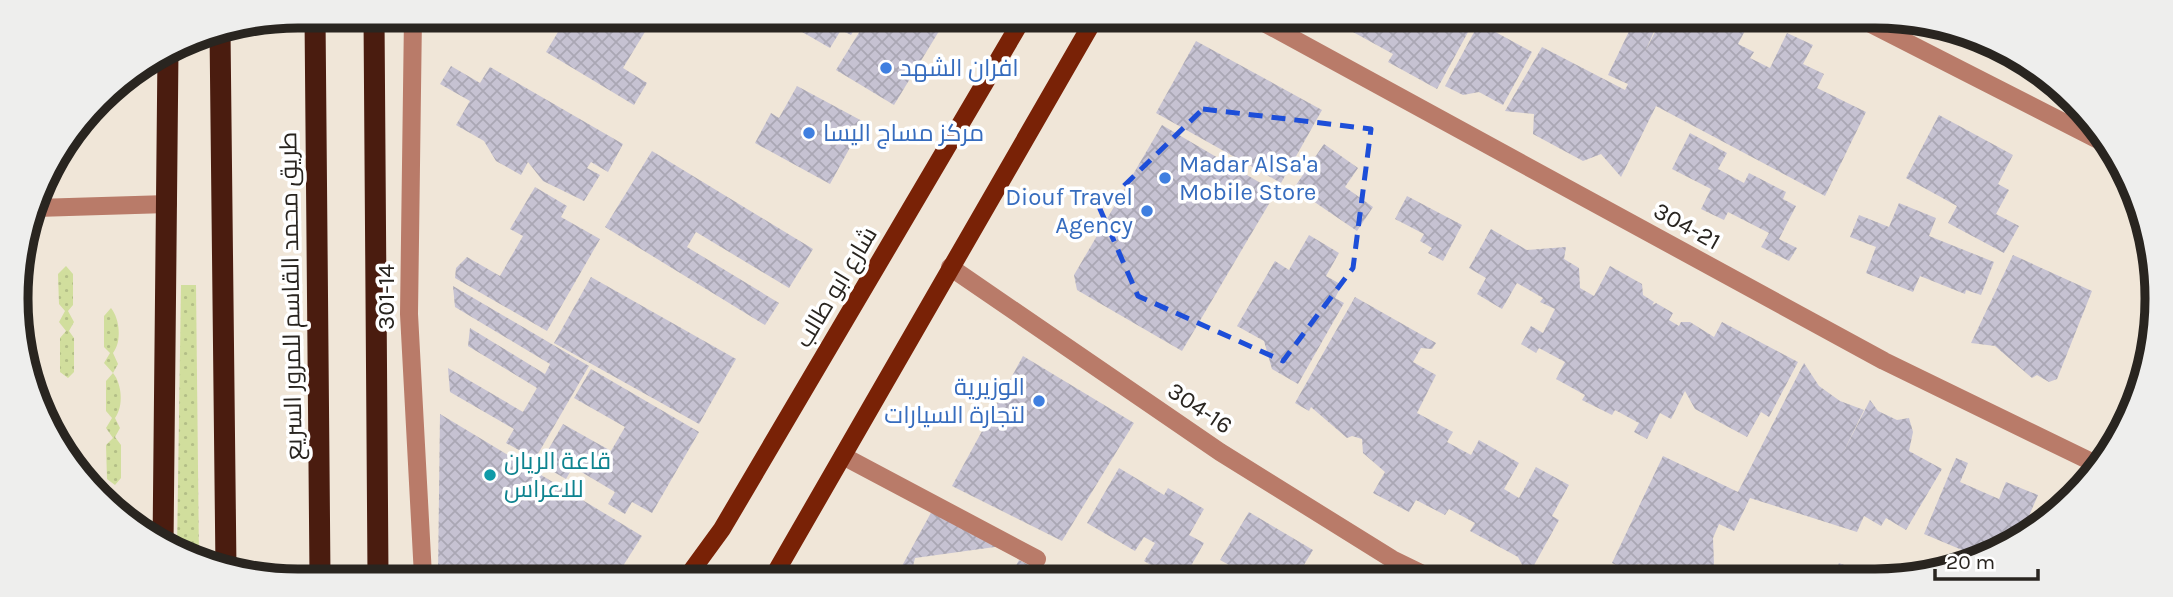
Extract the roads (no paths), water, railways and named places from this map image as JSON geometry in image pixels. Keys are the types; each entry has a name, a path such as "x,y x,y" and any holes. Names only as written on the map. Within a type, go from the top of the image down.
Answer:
{"highway":[{"name":"طريق محمد القاسم للمرور السريع","path":"315,28 320,569"},
{"path":"374,28 378,569"},
{"path":"220,39 226,559"},
{"path":"163,533 169,61"}],"main road":[{"name":"شارع ابو طالب","path":"693,569 722,529 1017,28"},
{"path":"778,569 1089,28"}],"street":[{"name":"301-14","path":"412,28 409,314 423,569"},
{"name":"304-21","path":"1274,28 1884,361 2090,461"},
{"path":"1879,28 2090,136"},
{"path":"44,208 168,204"},
{"name":"304-16","path":"950,267 1220,452 1392,559 1413,569"},
{"path":"843,456 1037,559"}],"place":[{"name":"افران الشهد","path":"886,68"},
{"name":"مركز مساج اليسا","path":"809,133"},
{"name":"Madar AlSa'a Mobile Store","path":"1165,178"},
{"name":"Diouf Travel Agency","path":"1147,211"},
{"name":"الوزيرية لتجارة السيارات","path":"1039,401"},
{"name":"قاعة الريان للاعراس","path":"490,475"}]}
